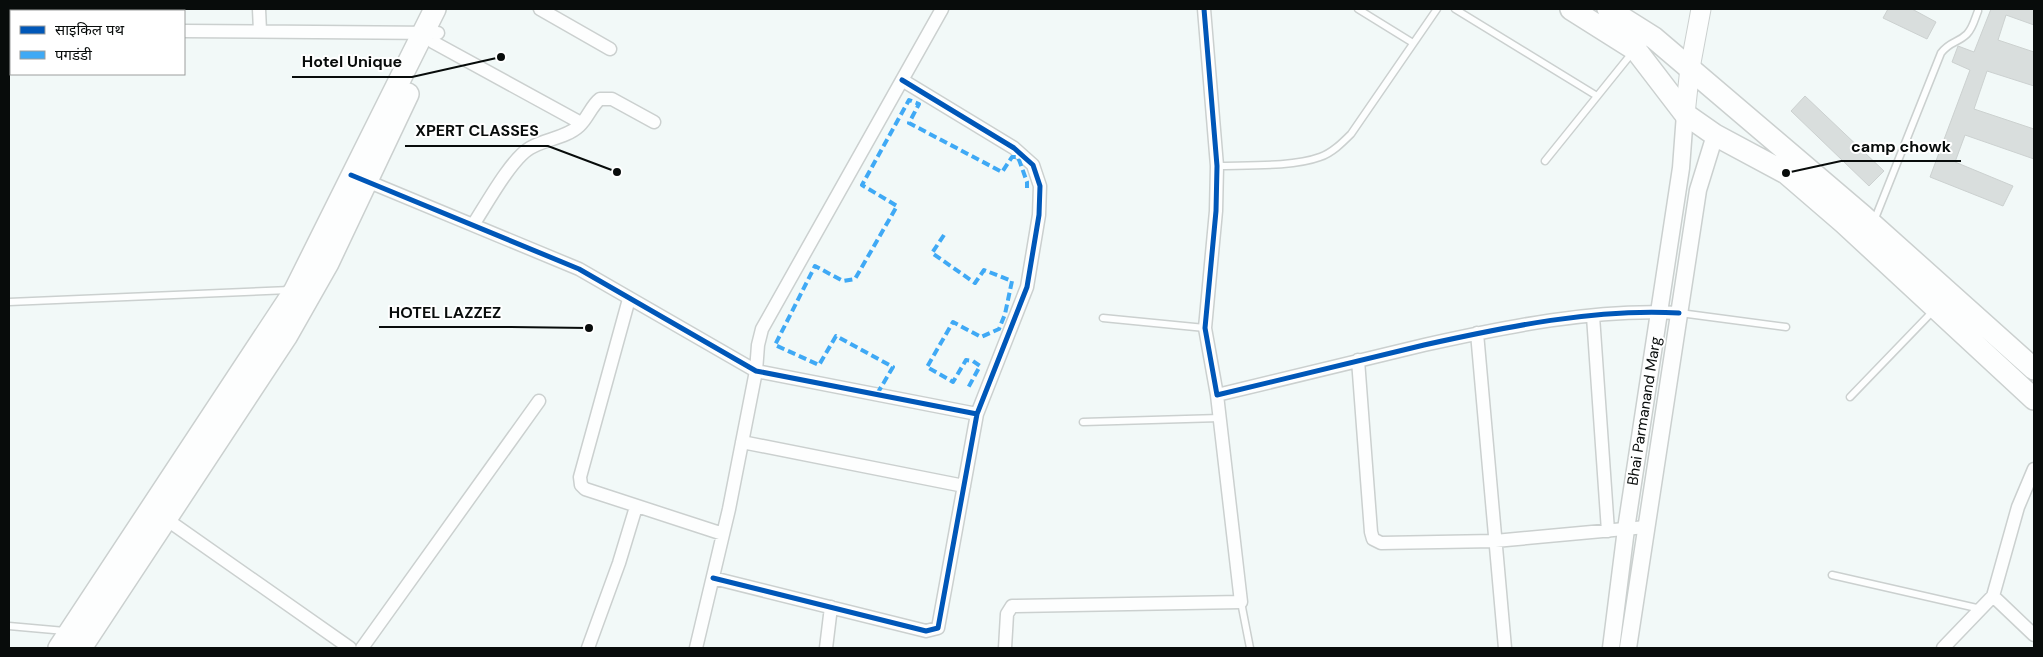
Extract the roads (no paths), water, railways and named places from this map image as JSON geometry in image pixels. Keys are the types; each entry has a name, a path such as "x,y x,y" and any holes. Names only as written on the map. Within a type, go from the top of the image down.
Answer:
{"main road":[{"path":"431,36 435,9"},
{"path":"74,643 166,519 286,337 304,289 359,178 431,36 450,9"},
{"path":"1570,9 1635,50 1685,114 1715,135 1786,173 2034,399"},
{"path":"1608,9 1654,38 1690,68 1872,224 2034,369"},
{"path":"1685,114 1690,68 1701,9"},
{"path":"74,643 304,289"}],"street":[{"path":"259,9 260,31"},
{"path":"540,9 610,49"},
{"path":"696,648 723,534 756,371 758,345 762,329 942,9"},
{"path":"1005,648 1007,614 1009,608 1016,605 1241,602 1220,418 1206,328 1218,166 1204,9"},
{"path":"185,31 260,31 431,36 581,123"},
{"path":"713,578 926,631 938,628 977,414 1028,287 1039,215 1040,186 1033,165 1014,148 902,80"},
{"path":"473,225 517,159 528,149 564,135 581,123 594,103 600,98 606,98 654,122"},
{"name":"Bhai Parmanand Marg","path":"1611,648 1626,529 1681,168 1685,114"},
{"name":"Bhai Parmanand Marg","path":"1628,648 1698,190 1715,135"},
{"path":"359,178 579,268 629,299 756,371 977,414"},
{"path":"629,299 580,481 581,485 585,489 636,507 723,534"},
{"path":"1217,395 1477,333 1562,319 1659,312 1679,313"},
{"path":"1593,316 1608,531"},
{"path":"1477,333 1505,648"},
{"path":"1358,360 1370,532 1373,539 1382,543 1495,541 1646,528"},
{"path":"362,648 538,401"},
{"path":"742,442 964,486"},
{"path":"1943,648 1993,596 2018,507 2034,469"},
{"path":"588,648 619,563 636,507"},
{"path":"166,519 350,648"},
{"path":"1993,596 2034,635"},
{"path":"826,648 831,607"}],"lane":[{"path":"1358,9 1414,43"},
{"path":"1218,166 1293,162 1320,157 1337,147 1351,134 1437,9"},
{"path":"1455,9 1597,96"},
{"path":"1872,224 1941,53 1946,46 1967,34 1978,11"},
{"path":"1545,161 1635,50"},
{"path":"9,302 304,289"},
{"path":"1850,397 1936,308"},
{"path":"1679,313 1786,327"},
{"path":"1103,318 1206,328"},
{"path":"1083,422 1220,418"},
{"path":"1832,575 1981,609"},
{"path":"1241,602 1250,648"},
{"path":"9,626 74,643"}],"place":[{"name":"Hotel Unique","path":"501,57"},
{"name":"XPERT CLASSES","path":"617,172"},
{"name":"camp chowk","path":"1786,173"},
{"name":"HOTEL LAZZEZ","path":"589,328"}]}
